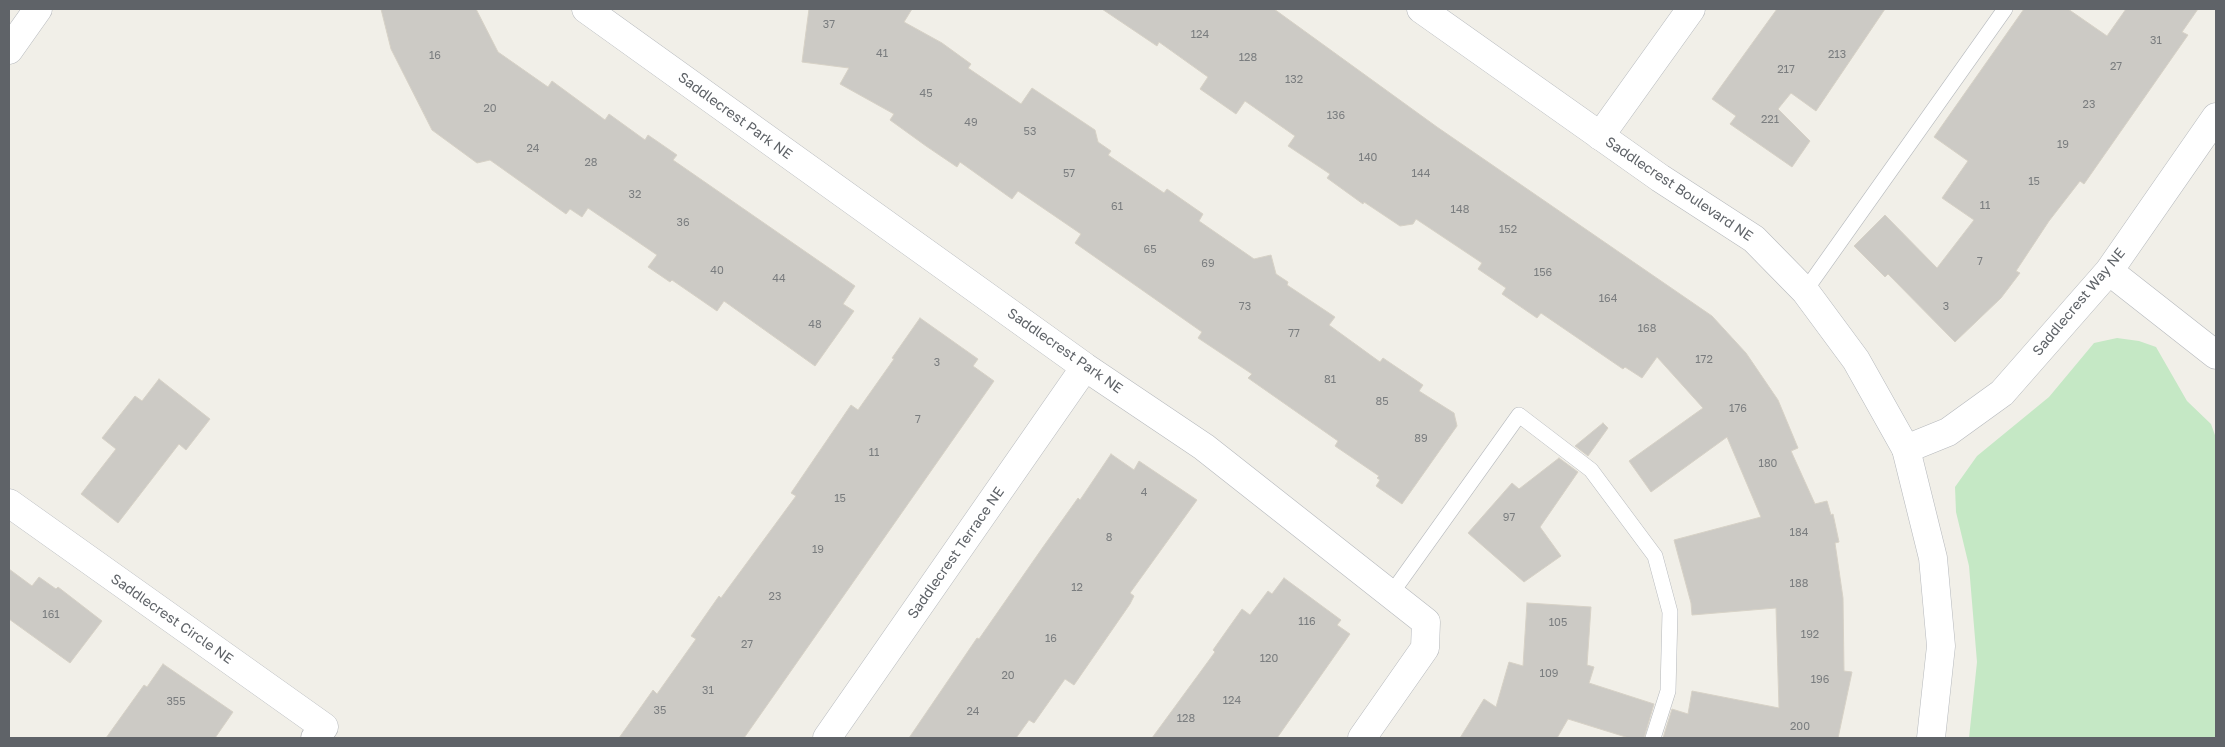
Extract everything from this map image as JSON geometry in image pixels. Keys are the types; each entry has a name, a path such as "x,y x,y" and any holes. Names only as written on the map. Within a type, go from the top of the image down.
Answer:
{"street":[{"path":"9,50 38,9"},
{"name":"Saddlecrest Park NE","path":"586,9 1085,367 1204,447 1426,622 1425,648 1362,738"},
{"name":"Saddlecrest Boulevard NE","path":"1421,9 1660,178 1754,239 1805,291 1856,360 1906,449 1933,558 1941,646 1931,738"},
{"path":"1600,136 1691,9"},
{"name":"Saddlecrest Way NE","path":"1906,449 1948,432 2002,393 2110,271 2216,117"},
{"path":"2110,271 2216,355"},
{"name":"Saddlecrest Terrace NE","path":"828,738 1085,367"},
{"name":"Saddlecrest Circle NE","path":"9,503 324,727 316,738"}],"lane":[{"path":"1805,291 2005,9"},
{"path":"1391,594 1519,414 1591,470 1655,556 1670,612 1668,691 1652,738"}],"green space":[{"path":"2117,338 2139,341 2156,347 2187,401 2211,424 2216,438 2216,738 1969,738 1977,662 1969,566 1956,512 1955,487 1977,456 2049,397 2094,343"}],"building":[{"path":"381,9 476,9 498,52 548,87 552,81 605,120 609,114 645,140 648,135 677,155 673,160 855,286 843,304 854,311 815,366 724,301 717,311 672,280 670,282 648,267 657,255 588,208 582,217 570,209 566,214 490,160 477,163 432,130 391,49"},
{"path":"809,9 912,9 904,22 942,43 971,64 968,68 1021,104 1032,88 1095,130 1098,142 1111,151 1108,155 1164,193 1167,189 1203,214 1199,221 1254,259 1271,255 1276,274 1288,282 1287,285 1335,317 1329,325 1380,362 1383,358 1423,385 1419,391 1454,413 1457,426 1402,504 1376,486 1380,480 1377,478 1379,476 1335,446 1338,441 1248,378 1252,374 1198,338 1202,332 1075,243 1081,234 1018,191 1012,199 960,162 957,167 926,146 890,120 894,114 840,84 849,68 802,62"},
{"path":"1102,9 1274,9 1437,127 1712,316 1746,353 1778,400 1798,448 1791,451 1815,504 1827,501 1831,515 1833,514 1839,542 1835,543 1843,598 1844,671 1852,672 1838,738 1663,738 1672,709 1688,714 1692,691 1779,708 1776,608 1692,615 1691,603 1674,540 1761,517 1727,437 1651,492 1629,461 1703,408 1657,357 1642,378 1625,367 1623,369 1541,313 1537,318 1502,294 1506,288 1478,269 1482,263 1416,219 1413,224 1400,226 1364,202 1363,204 1327,178 1330,174 1288,146 1295,136 1245,101 1236,114 1200,89 1208,77 1159,42 1157,46"},
{"path":"1777,9 1885,9 1816,111 1791,93 1778,109 1810,141 1792,167 1730,124 1736,116 1712,99"},
{"path":"2024,9 2068,9 2107,36 2126,9 2198,9 2182,32 2188,35 2084,184 2080,181 2049,221 2016,271 2020,273 2001,298 1955,342 1888,274 1885,277 1854,246 1885,215 1937,268 1974,220 1942,198 1968,161 1934,137"},
{"path":"920,318 978,359 973,366 994,381 744,738 619,738 653,690 657,694 696,639 691,636 719,596 721,598 796,496 791,493 851,405 858,410"},
{"path":"159,379 210,419 186,450 179,444 118,523 81,494 116,449 102,438 135,396 142,401"},
{"path":"1603,423 1608,428 1588,456 1575,446"},
{"path":"1111,454 1134,470 1139,461 1197,500 1130,593 1134,596 1130,604 1074,685 1065,679 1034,723 1029,720 1016,738 909,738 977,638 979,639"},
{"path":"1559,458 1578,472 1540,527 1561,556 1524,582 1468,533 1512,483 1519,489"},
{"path":"9,569 32,586 39,577 56,589 58,587 102,621 70,663 9,619"},
{"path":"1284,578 1341,620 1337,625 1350,634 1277,738 1152,738 1215,652 1213,650 1242,609 1250,615 1268,591 1272,594"},
{"path":"1527,603 1591,607 1587,665 1594,667 1589,683 1654,704 1644,738 1629,738 1568,719 1557,738 1460,738 1484,699 1496,707 1509,662 1523,666"},
{"path":"163,664 233,712 215,738 106,738 144,685 147,687"}]}
